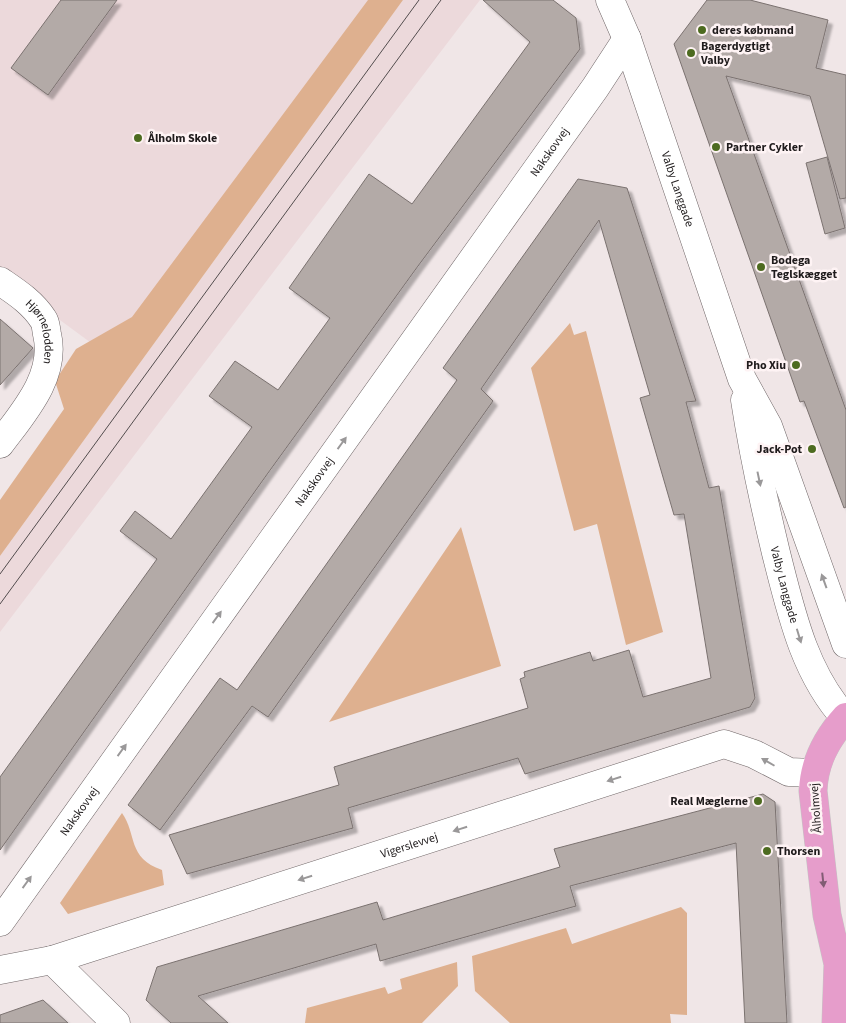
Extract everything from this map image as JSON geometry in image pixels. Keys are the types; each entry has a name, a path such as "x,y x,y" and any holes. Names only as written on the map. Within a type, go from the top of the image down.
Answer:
{"main road":[{"name":"Ålholmvej","path":"838,964 827,915 813,791 814,773 826,741 846,718"},
{"name":"Ålholmvej","path":"836,1023 838,964 846,929"}],"street":[{"name":"Valby Langgade","path":"610,0 628,39 742,379 758,476 784,586 799,636 817,679 846,718"},
{"name":"Nakskovvej","path":"0,922 596,88 628,39"},
{"name":"Hjørnelodden","path":"0,280 30,303 44,321 49,341 47,368 35,395 0,444"},
{"name":"Valby Langgade","path":"742,379 771,434 846,644"},
{"name":"Vigerslevvej","path":"0,970 52,960 724,744 754,754 789,772 814,773"},
{"path":"52,960 116,1023"}],"shaded area":[{"name":"Ålholm Skole","path":"0,0 377,0 113,359 0,276"},
{"path":"368,0 403,0 0,556 0,500 64,409 55,381 76,349 132,317"},
{"path":"403,0 480,0 0,632 0,556"},
{"path":"570,323 574,335 586,331 663,632 626,645 597,524 574,531 531,368"},
{"path":"461,527 501,666 329,722"},
{"path":"122,813 127,821 138,852 151,865 162,870 164,885 68,914 60,903"},
{"path":"681,907 687,913 687,1015 670,1014 671,1023 510,1023 475,991 472,956 566,928 572,944"},
{"path":"457,962 458,986 422,1023 305,1023 307,1008 385,987 388,994 402,989 400,979"}],"building":[{"path":"61,0 117,0 48,95 11,68"},
{"path":"483,0 553,0 576,18 580,49 418,266 268,473 0,850 0,777 157,559 120,531 135,511 171,539 252,427 209,396 235,361 278,390 330,318 289,288 369,174 412,204 530,42"},
{"path":"707,0 750,0 828,20 816,68 846,75 846,198 840,199 810,96 726,76 846,410 846,507 844,508 804,401 800,402 674,44"},
{"path":"827,157 845,228 825,234 806,163"},
{"path":"578,179 627,188 696,401 686,402 709,488 719,486 755,698 750,707 525,774 518,758 348,808 353,828 187,874 169,835 339,785 334,767 528,708 520,679 525,677 524,672 590,652 593,661 629,650 643,697 711,678 684,514 674,515 640,398 650,395 599,220 481,389 493,401 268,717 252,706 160,830 128,805 220,678 237,690 457,380 443,368"},
{"path":"0,319 33,348 0,385"},
{"path":"763,794 775,802 787,1023 745,1023 736,843 570,886 576,906 380,961 376,944 198,996 228,1023 171,1023 146,1000 157,967 377,902 383,920 560,867 554,849"},
{"path":"43,1000 68,1023 0,1023 0,1015"}],"tram line":[{"path":"0,574 419,0"},
{"path":"0,604 441,0"}],"place":[{"name":"deres købmand","path":"702,30"},
{"name":"Bagerdygtigt Valby","path":"691,53"},
{"name":"Ålholm Skole","path":"138,138"},
{"name":"Partner Cykler","path":"716,147"},
{"name":"Bodega Teglskægget","path":"761,267"},
{"name":"Pho Xiu","path":"796,365"},
{"name":"Jack-Pot","path":"812,449"},
{"name":"Real Mæglerne","path":"758,801"},
{"name":"Thorsen","path":"767,851"}]}
